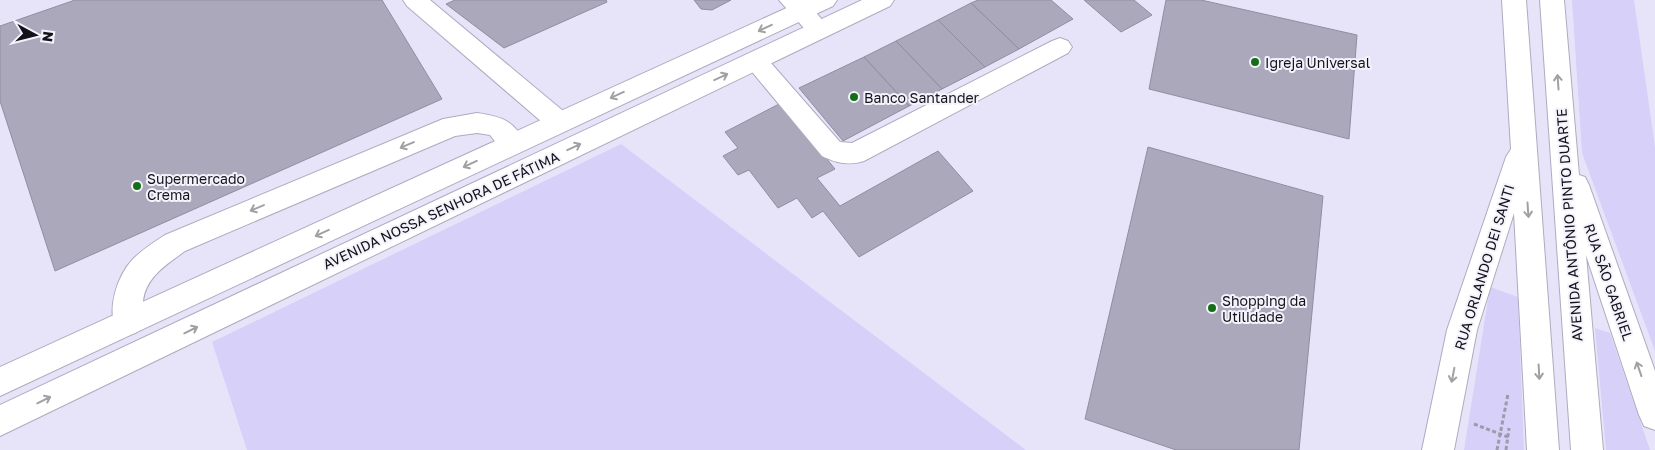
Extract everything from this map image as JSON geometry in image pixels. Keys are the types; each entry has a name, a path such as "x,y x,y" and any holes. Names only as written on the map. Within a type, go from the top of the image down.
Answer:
{"main road":[{"path":"415,0 559,122"},
{"name":"AVENIDA NOSSA SENHORA DE FÁTIMA","path":"0,382 559,122 809,10 882,0"},
{"path":"1514,0 1543,450"},
{"name":"AVENIDA ANTÔNIO PINTO DUARTE","path":"1552,0 1587,450"},
{"name":"AVENIDA NOSSA SENHORA DE FÁTIMA","path":"0,421 755,61 809,10"},
{"path":"755,61 831,149 839,153 855,154 1060,47"},
{"path":"128,323 127,300 133,282 146,262 175,243 452,126 477,123 497,126 513,144"},
{"name":"RUA ORLANDO DEI SANTI","path":"1438,450 1462,330 1523,144"},
{"name":"RUA SÃO GABRIEL","path":"1563,148 1655,415"}],"path":[{"path":"1446,413 1516,440"}],"shaded area":[{"path":"1572,0 1634,0 1655,147 1655,351 1582,153"},
{"path":"621,144 1026,450 247,450 212,342"},
{"path":"1490,287 1518,297 1524,450 1464,450"},
{"path":"1595,328 1610,333 1650,450 1606,450"}],"building":[{"name":"Supermercado Crema","path":"75,0 382,0 442,99 55,271 0,101 0,26"},
{"path":"455,0 606,0 607,2 504,48 446,4"},
{"path":"694,0 731,0 712,10 701,9"},
{"path":"978,0 1051,0 1073,19 1019,49 971,3"},
{"path":"1084,0 1134,0 1152,15 1121,32"},
{"name":"Igreja Universal","path":"1166,0 1201,0 1357,35 1349,139 1149,89"},
{"path":"971,3 1019,49 985,67 938,20"},
{"path":"938,20 985,67 942,89 896,41"},
{"path":"896,41 942,89 909,106 864,57"},
{"name":"Banco Santander","path":"864,57 909,106 843,141 799,88"},
{"path":"781,103 835,169 817,178 840,206 938,151 973,191 859,257 823,211 812,218 797,198 778,208 749,170 738,175 723,156 738,148 725,132"},
{"name":"Shopping da Utilidade","path":"1148,147 1323,196 1299,450 1176,450 1085,419"}],"place":[{"name":"Igreja Universal","path":"1255,62"},
{"name":"Banco Santander","path":"854,97"},
{"name":"Supermercado Crema","path":"137,186"},
{"name":"Shopping da Utilidade","path":"1212,308"}]}
